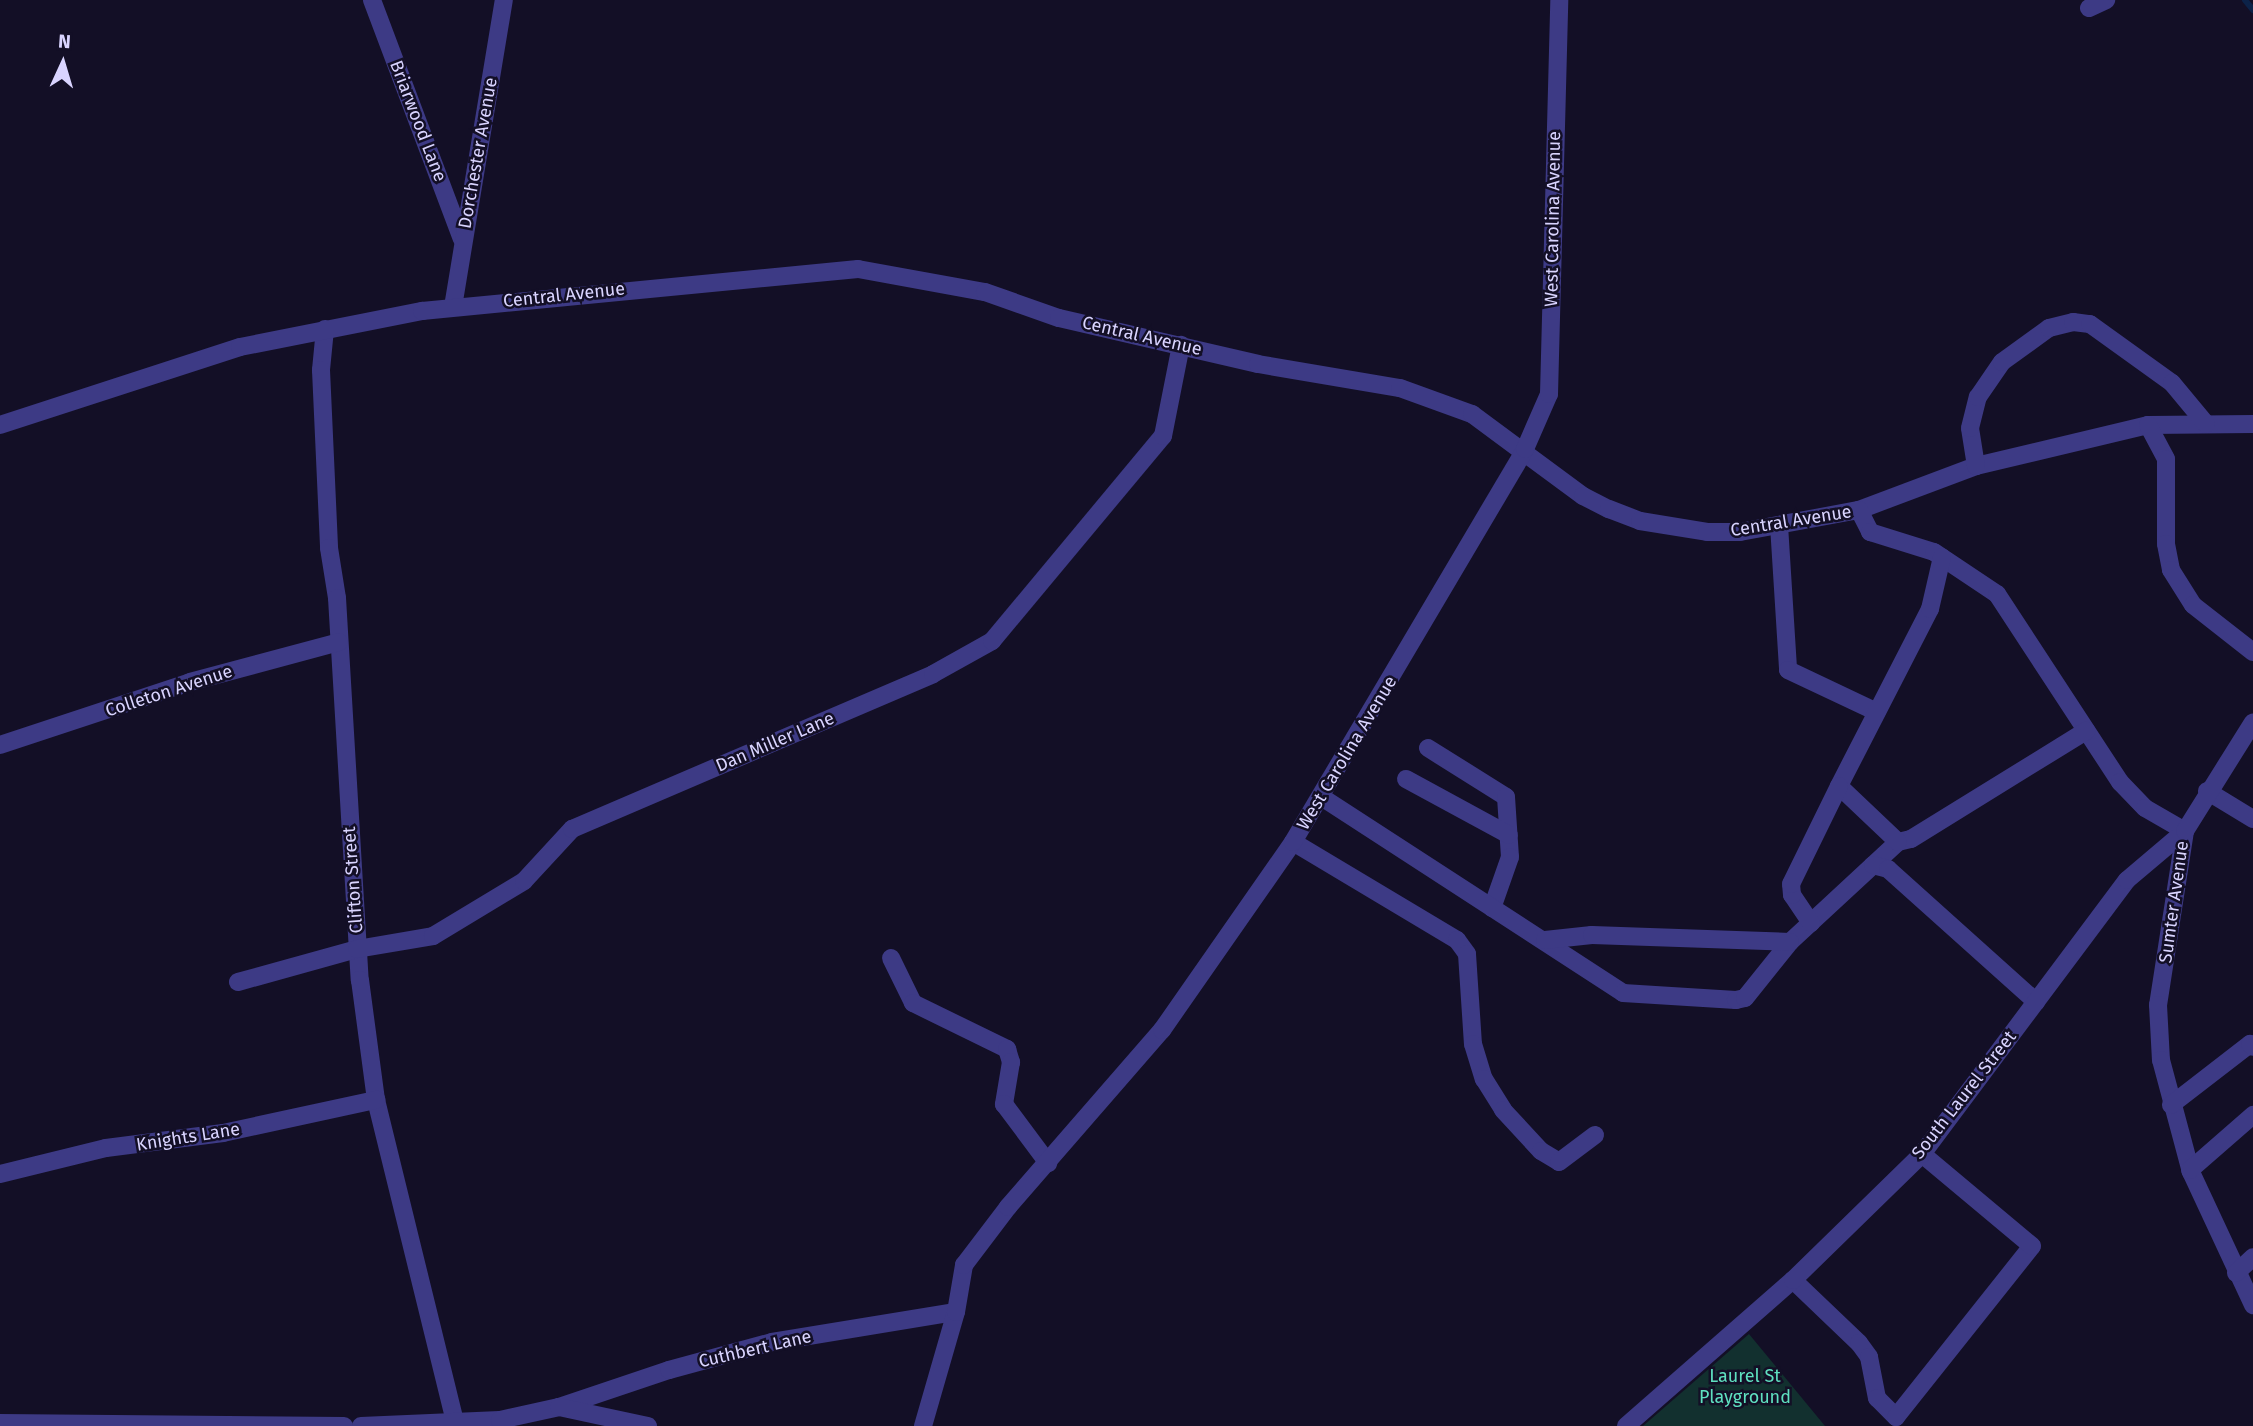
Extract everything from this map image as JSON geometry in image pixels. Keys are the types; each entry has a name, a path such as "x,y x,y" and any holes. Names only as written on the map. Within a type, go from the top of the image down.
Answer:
{"street":[{"name":"Briarwood Lane","path":"372,0 463,242"},
{"name":"Dorchester Avenue","path":"453,307 504,0"},
{"name":"West Carolina Avenue","path":"923,1426 956,1312 964,1265 1162,1030 1293,842 1323,798 1525,449 1549,394 1559,0"},
{"path":"2089,8 2106,0"},
{"name":"Central Avenue","path":"0,425 240,347 325,329 453,307 859,269 901,273 985,292 1059,318 1400,388 1472,415 1525,449 1583,496 1640,521 1707,532 1779,525 1858,510 1976,466 2148,425 2253,424"},
{"path":"1976,466 1970,428 1978,397 1996,371 2049,328 2073,322 2090,324 2172,383 2206,424"},
{"name":"Clifton Street","path":"325,329 321,370 329,548 339,642 358,950 376,1100 455,1422"},
{"name":"Dan Miller Lane","path":"238,982 358,950 433,936 524,881 572,829 933,674 992,641 1163,436 1181,345"},
{"path":"2148,425 2166,459 2166,544 2172,570 2193,605 2253,652"},
{"name":"Sumter Avenue","path":"1858,510 1870,532 1942,557 1997,594 2120,782 2145,808 2185,831 2158,1005 2161,1060 2190,1170 2253,1305"},
{"path":"1779,525 1788,670 1877,712"},
{"path":"1811,923 1792,895 1791,884 1930,609 1942,557"},
{"name":"Colleton Avenue","path":"0,745 190,682 339,642"},
{"name":"South Laurel Street","path":"1626,1426 1793,1280 1922,1153 2127,880 2185,831 2207,791 2253,722"},
{"path":"1323,798 1623,993 1736,1000 1745,998 1790,943 1898,842 1912,839 2086,731"},
{"path":"1428,748 1503,791 1508,835 1508,869 1492,908"},
{"path":"1406,779 1508,835"},
{"path":"1839,786 1898,842"},
{"path":"2207,791 2253,819"},
{"path":"1293,842 1356,876 1404,912 1457,940 1467,954 1473,1044 1484,1079 1503,1110 1541,1151 1559,1162 1595,1135"},
{"path":"1873,866 1888,869 2036,1002"},
{"path":"1545,940 1592,935 1790,943"},
{"path":"891,958 913,1003 1007,1049 1010,1071 1004,1104 1048,1163"},
{"path":"2171,1105 2250,1044 2253,1046"},
{"name":"Knights Lane","path":"0,1174 106,1148 223,1133 376,1100"},
{"path":"2190,1170 2253,1115"},
{"path":"1793,1280 1859,1343 1869,1357 1877,1398 1896,1417 2032,1246 1922,1153"},
{"path":"2236,1273 2253,1257"},
{"name":"Cuthbert Lane","path":"361,1426 500,1420 559,1407 669,1370 772,1342 956,1312"},
{"path":"559,1407 648,1426"},
{"path":"0,1423 344,1426"}],"green space":[{"name":"Laurel St Playground","path":"1749,1334 1825,1426 1643,1426"}],"waterway":[{"path":"2245,0 2253,10"}]}
